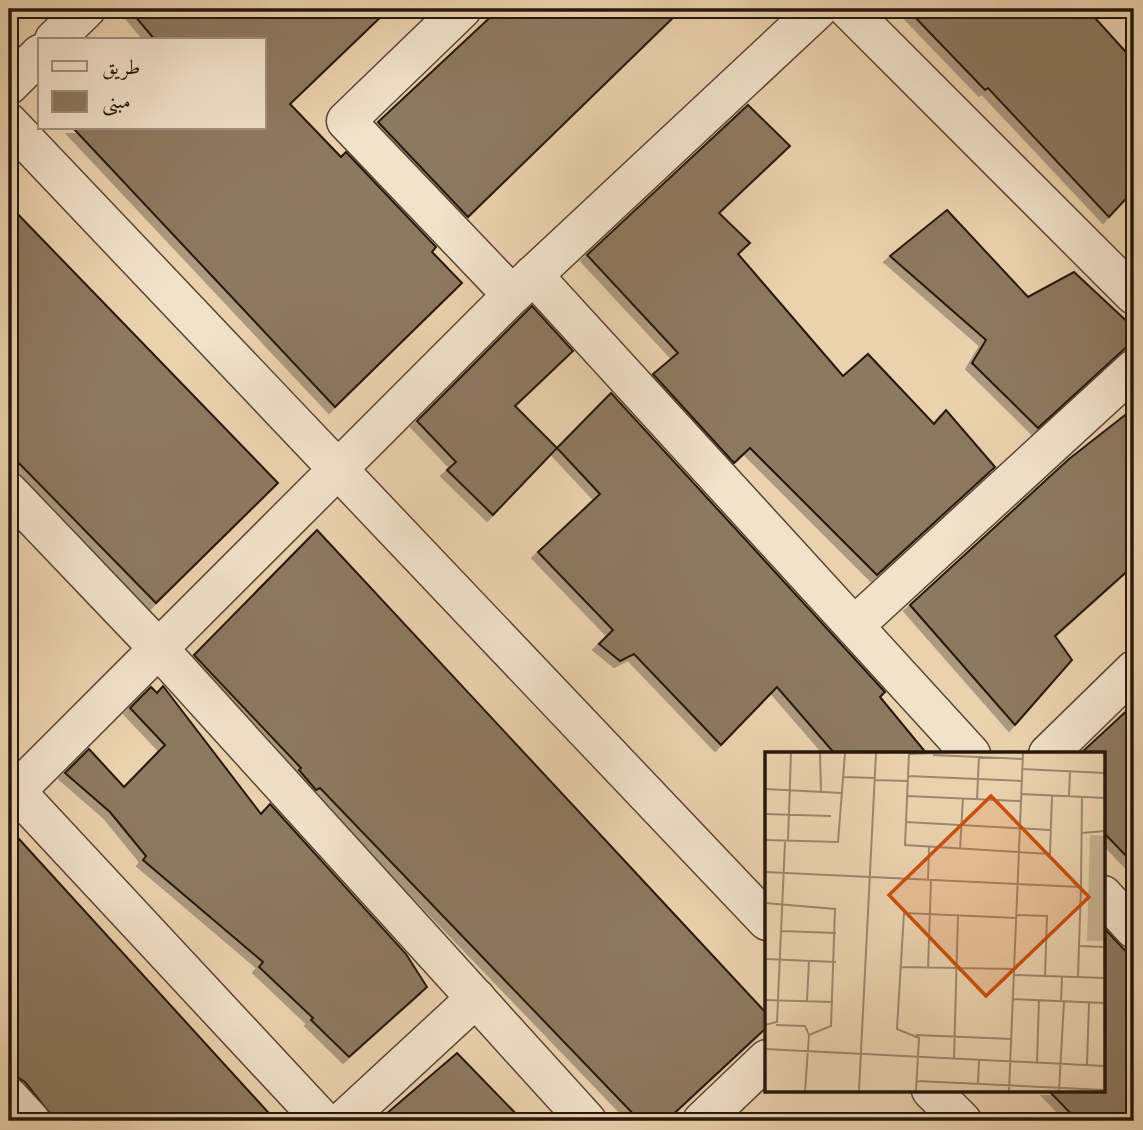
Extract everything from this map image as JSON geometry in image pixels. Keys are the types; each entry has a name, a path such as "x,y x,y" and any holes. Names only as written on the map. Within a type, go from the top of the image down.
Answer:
{"street":[{"path":"56,38 86,9"},
{"path":"462,9 345,121 523,285 854,626 969,752"},
{"path":"323,1121 11,792 523,285 818,9"},
{"path":"848,9 1134,295"},
{"path":"9,85 38,56"},
{"path":"9,122 765,919"},
{"path":"854,626 1134,369"},
{"path":"9,492 157,647 587,1121"},
{"path":"1050,752 1134,670"},
{"path":"1104,896 1134,929"},
{"path":"343,1121 476,998"},
{"path":"702,1121 765,1061"},
{"path":"933,1092 962,1121"},
{"path":"9,1097 31,1121"}],"building":[{"path":"129,9 389,9 290,104 341,157 346,152 436,247 432,252 462,283 335,407 75,130 266,130 266,38 153,38"},
{"path":"499,9 682,9 468,217 378,122"},
{"path":"907,9 1087,9 1134,61 1134,190 1109,217 988,88 985,90"},
{"path":"748,105 790,146 719,213 750,243 738,254 843,376 868,354 934,424 946,410 995,467 877,575 750,448 734,463 653,374 678,353 587,255"},
{"path":"9,205 278,483 156,603 9,453"},
{"path":"947,210 1028,297 1074,272 1134,328 1134,340 1038,428 972,363 986,340 890,256"},
{"path":"532,306 573,351 515,406 557,448 493,515 447,470 456,462 417,421"},
{"path":"611,393 885,692 880,697 925,752 833,752 777,687 721,745 634,654 620,661 599,644 613,630 538,552 600,494 557,448"},
{"path":"1134,408 1134,565 1055,636 1072,660 1015,725 910,605 1069,459"},
{"path":"317,530 765,1012 765,1029 666,1121 640,1121 320,788 316,790 299,770 301,768 194,655"},
{"path":"163,686 261,814 270,804 406,954 427,987 349,1057 311,1020 313,1018 259,967 263,962 143,860 146,856 110,812 65,773 89,749 124,787 165,745 130,708 151,687 157,693"},
{"path":"1134,704 1134,864 1104,833 1104,752 1082,752"},
{"path":"9,828 276,1121 56,1121 25,1082 9,1072"},
{"path":"1104,928 1134,960 1134,1121 1078,1121 1050,1092 1104,1092"},
{"path":"457,1053 523,1121 378,1121"}]}
